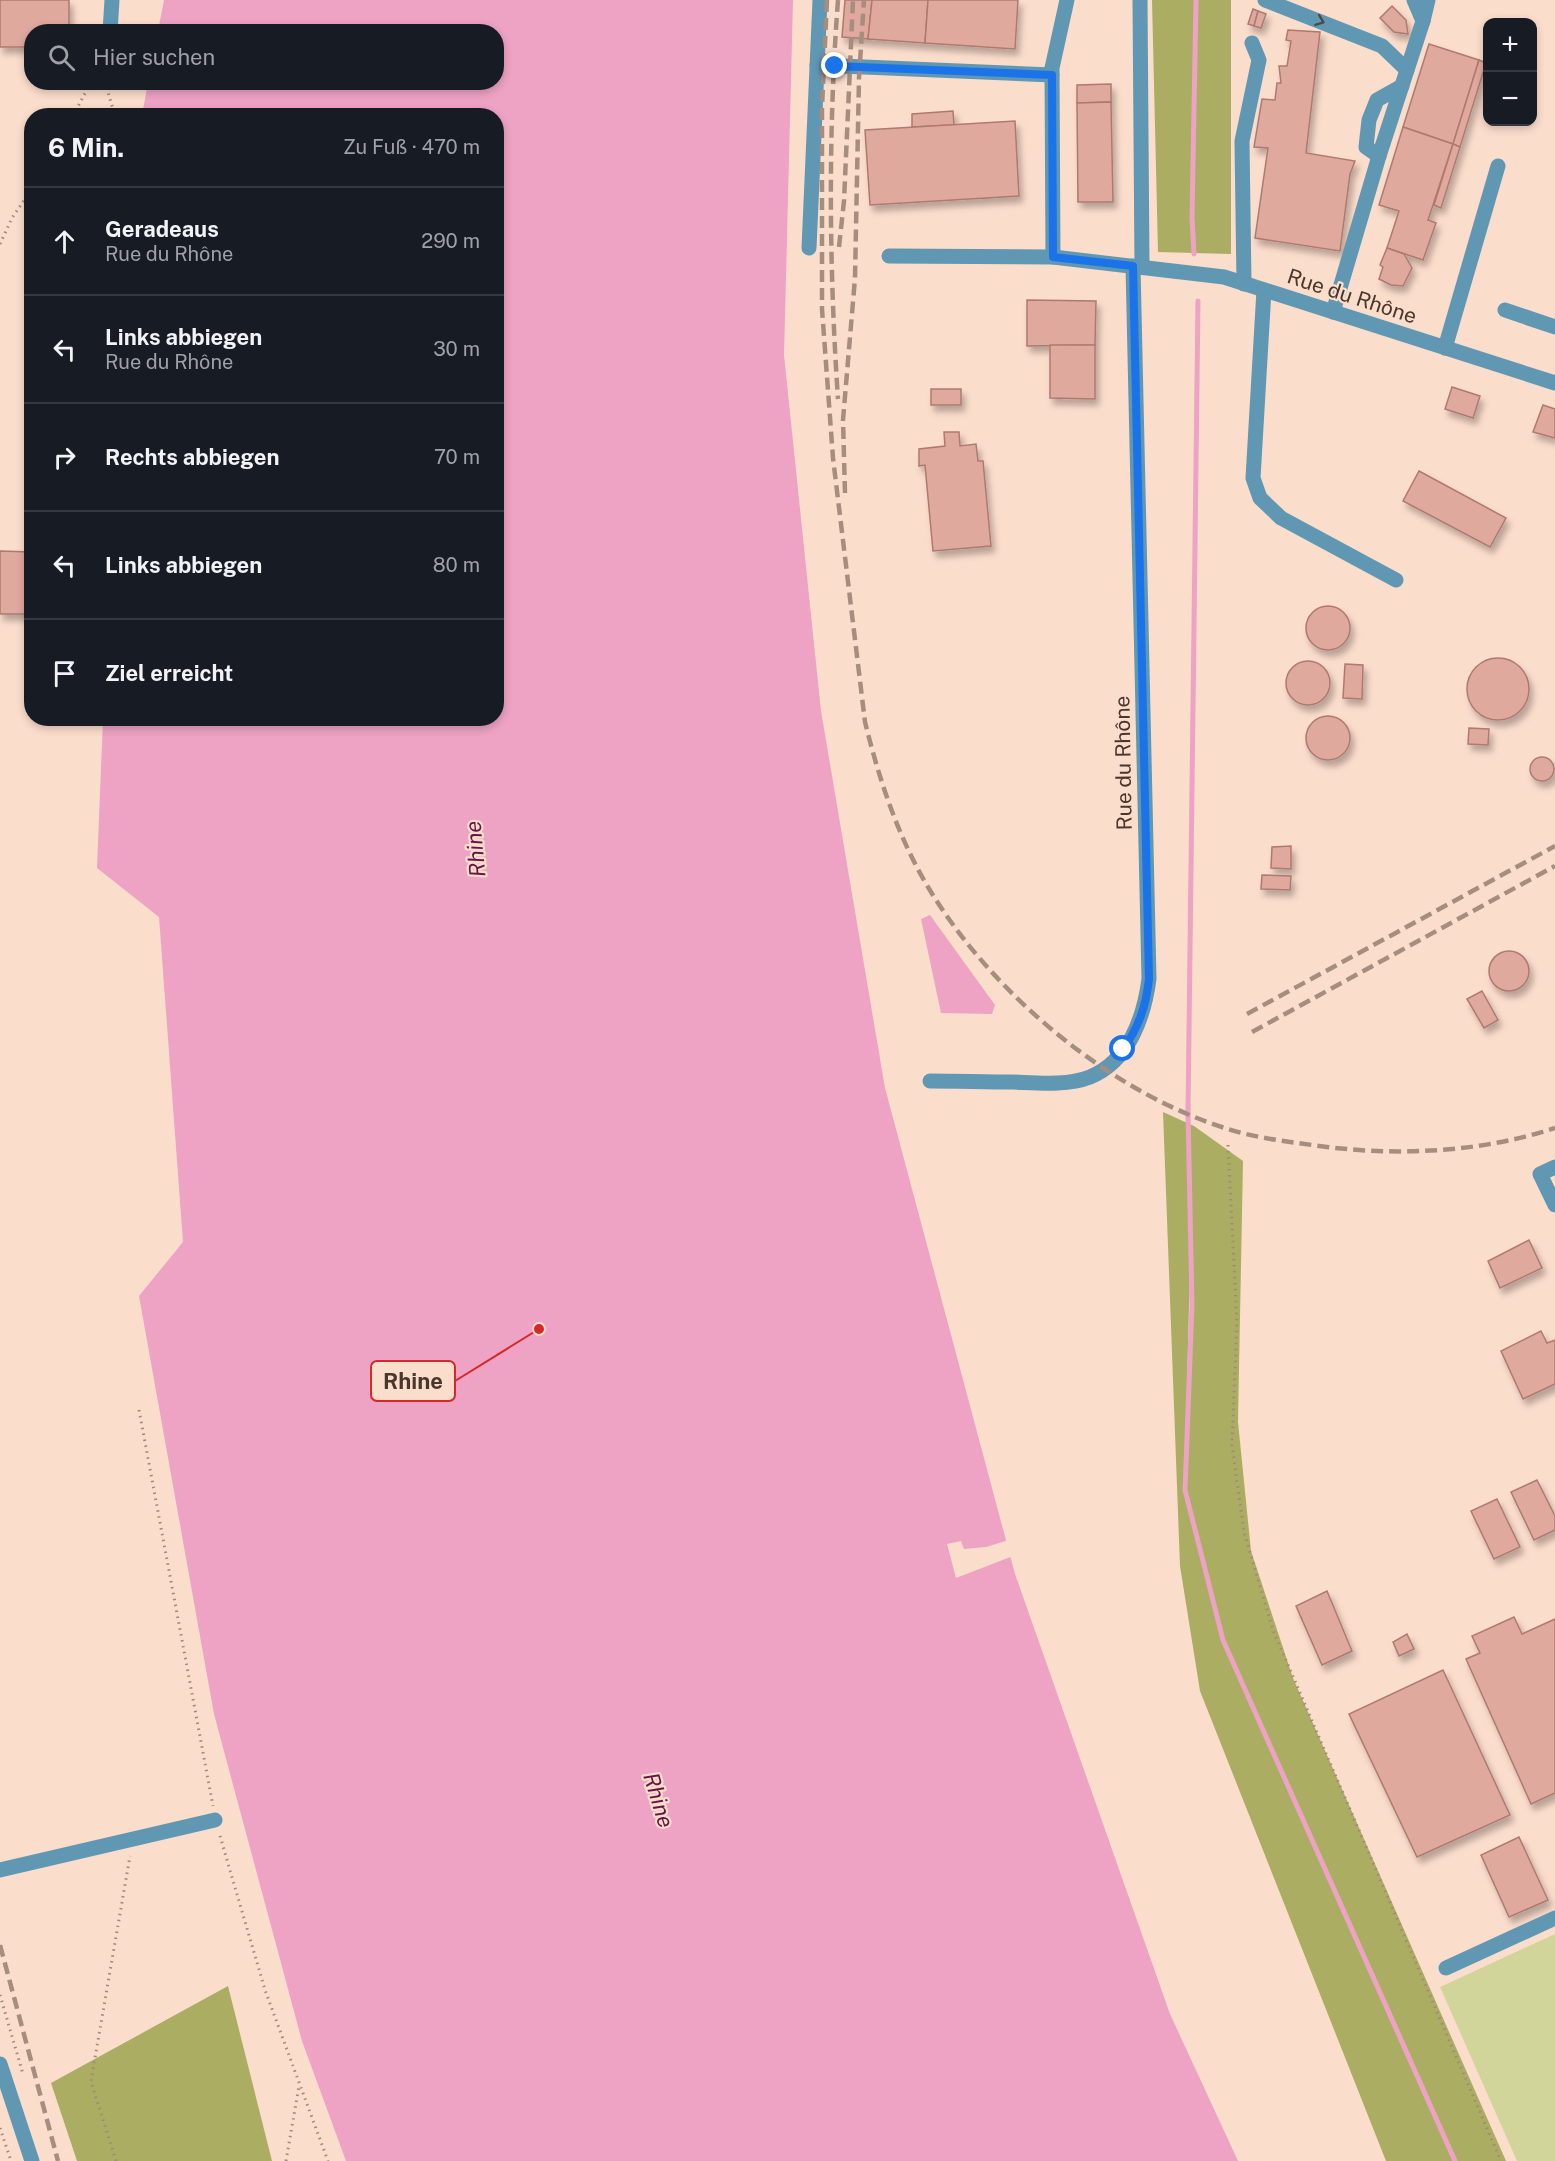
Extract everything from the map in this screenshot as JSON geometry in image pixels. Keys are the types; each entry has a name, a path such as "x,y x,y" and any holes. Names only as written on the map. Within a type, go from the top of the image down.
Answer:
{"street":[{"path":"111,24 112,0"},
{"path":"809,248 820,0"},
{"path":"1053,257 1052,75 1067,0"},
{"path":"1137,267 1140,0"},
{"path":"1265,0 1382,46 1407,70"},
{"path":"1414,0 1423,21"},
{"path":"1333,312 1428,0"},
{"path":"1244,284 1242,141 1258,60 1252,43"},
{"path":"817,65 1052,75"},
{"path":"1444,348 1498,166"},
{"name":"Rue du Rhône","path":"889,256 1053,257 1224,278 1555,383"},
{"name":"Rue du Rhône","path":"930,1081 1058,1083 1089,1077 1105,1068 1123,1049 1137,1030 1146,1005 1149,979 1137,267"},
{"path":"1264,290 1253,478 1260,498 1281,518 1396,580"},
{"path":"1504,310 1555,327"},
{"path":"1555,1167 1540,1174 1555,1205"},
{"path":"0,1870 215,1820"},
{"path":"1446,1968 1555,1918"},
{"path":"0,2064 32,2161"}],"path":[{"path":"77,108 87,90"},
{"path":"107,90 113,108"},
{"path":"0,244 12,218 24,201"},
{"path":"1228,1145 1237,1323 1232,1445 1244,1532 1273,1630 1501,2161"},
{"path":"139,1410 215,1820 265,1990 328,2161"},
{"path":"116,2161 91,2080 133,1839"},
{"path":"286,2161 299,2086"},
{"path":"0,2128 11,2161"}],"green space":[{"path":"1152,0 1231,0 1231,254 1158,252"},
{"path":"1163,1112 1194,1126 1243,1161 1238,1422 1251,1551 1293,1678 1506,2161 1386,2161 1200,1691 1180,1566","holes":["1192,1193 1192,1305 1187,1421 1186,1421"]},
{"path":"1555,1934 1555,2161 1517,2161 1440,1987"},
{"path":"228,1986 272,2161 77,2161 51,2083"}],"water":[{"path":"164,0 793,0 784,355 821,711 885,1088 1015,1574 1170,2014 1238,2161 346,2161 302,2041 214,1714 139,1296 183,1242 159,917 97,868 103,726 504,726 504,108 143,108 147,90 504,90 504,24 159,24"},
{"path":"930,915 995,1005 992,1014 941,1013 921,919"}],"pier":[{"path":"1009,1540 1013,1556 956,1578 947,1544 961,1541 964,1549 986,1547"}],"building":[{"path":"0,0 69,0 69,24 24,24 24,47 0,47"},
{"path":"845,0 872,0 868,39 842,37"},
{"path":"872,0 928,0 925,43 868,39"},
{"path":"928,0 1018,0 1015,49 925,43"},
{"path":"1392,6 1406,20 1408,34 1394,32 1380,18"},
{"path":"1253,9 1258,11 1254,26 1248,24"},
{"path":"1258,11 1266,14 1261,28 1254,26"},
{"path":"1288,30 1320,32 1306,153 1355,161 1350,174 1340,251 1255,238 1268,148 1254,147 1262,99 1275,100 1277,83 1281,83 1279,66 1287,66 1291,41 1286,40"},
{"path":"1429,44 1479,60 1453,144 1403,127"},
{"path":"1479,60 1483,62 1483,73 1460,147 1453,144"},
{"path":"1111,84 1111,102 1077,103 1077,85"},
{"path":"1111,102 1113,202 1078,202 1077,103"},
{"path":"953,111 954,125 912,127 912,114"},
{"path":"1015,121 1019,196 870,205 865,130"},
{"path":"1403,127 1453,144 1428,220 1436,223 1423,260 1387,248 1399,211 1379,205"},
{"path":"1453,144 1460,147 1441,208 1434,205"},
{"path":"1387,248 1404,254 1412,268 1403,286 1391,285 1379,279 1383,267 1380,265"},
{"path":"1027,300 1096,301 1095,345 1027,346"},
{"path":"1050,345 1095,345 1095,399 1050,398"},
{"path":"1452,387 1480,396 1473,418 1445,409"},
{"path":"931,389 961,389 961,405 931,405"},
{"path":"1543,405 1555,409 1555,438 1533,432"},
{"path":"944,432 959,432 960,446 976,444 978,461 983,461 991,546 933,551 925,465 919,466 919,449 945,446"},
{"path":"1419,471 1506,518 1490,547 1403,501"},
{"path":"0,551 24,552 24,614 0,614"},
{"path":"1328,606 1343,613 1350,628 1343,643 1328,650 1313,643 1306,628 1313,613"},
{"path":"1492,658 1504,658 1520,667 1527,677 1529,689 1527,701 1520,711 1504,720 1492,720 1481,715 1472,706 1467,695 1467,683 1472,672 1481,663"},
{"path":"1308,661 1323,668 1330,683 1323,698 1308,705 1293,698 1286,683 1293,668"},
{"path":"1345,664 1363,665 1362,699 1343,698"},
{"path":"1328,716 1343,723 1350,738 1343,753 1328,760 1313,753 1306,738 1313,723"},
{"path":"1469,728 1489,729 1488,745 1468,744"},
{"path":"1542,757 1550,761 1554,769 1550,777 1542,781 1534,777 1530,769 1534,761"},
{"path":"1291,846 1291,869 1271,868 1272,847"},
{"path":"1262,875 1291,876 1290,890 1261,889"},
{"path":"1509,951 1523,957 1529,971 1523,985 1509,991 1495,985 1489,971 1495,957"},
{"path":"1482,991 1498,1020 1484,1028 1467,999"},
{"path":"1529,1240 1542,1268 1500,1288 1488,1261"},
{"path":"1541,1331 1547,1343 1555,1340 1555,1384 1523,1399 1501,1351"},
{"path":"1537,1480 1555,1516 1555,1530 1534,1540 1511,1492"},
{"path":"1497,1499 1520,1547 1494,1559 1471,1511"},
{"path":"1327,1591 1352,1651 1322,1665 1296,1606"},
{"path":"1514,1617 1522,1634 1555,1619 1555,1793 1531,1804 1466,1659 1480,1653 1472,1636"},
{"path":"1407,1634 1414,1649 1399,1656 1393,1642"},
{"path":"1443,1670 1510,1815 1417,1857 1349,1714"},
{"path":"1519,1837 1548,1900 1509,1917 1481,1855"}],"waterway":[{"path":"1194,254 1192,218 1196,0"},
{"path":"1198,301 1188,1112 1192,1305 1185,1490 1223,1640 1455,2161"}],"railway":[{"path":"827,0 822,108 822,309 833,458 865,722 890,807 907,848 928,887 955,928 987,967 1023,1004 1105,1069 1150,1096 1196,1117 1263,1138 1327,1147 1384,1151 1471,1147 1555,1128"},
{"path":"838,0 831,149 833,300 838,399"},
{"path":"839,247 844,201 853,0"},
{"path":"845,493 843,420 855,278 859,78 864,0"},
{"path":"1247,1014 1555,846"},
{"path":"1252,1032 1555,866"},
{"path":"0,1945 58,2161"}],"place":[{"name":"Rhine","path":"539,1329"}],"route":[{"path":"835,66 1052,75 1053,257 1133,266 1149,979 1146,1005 1137,1030 1123,1049"}]}
